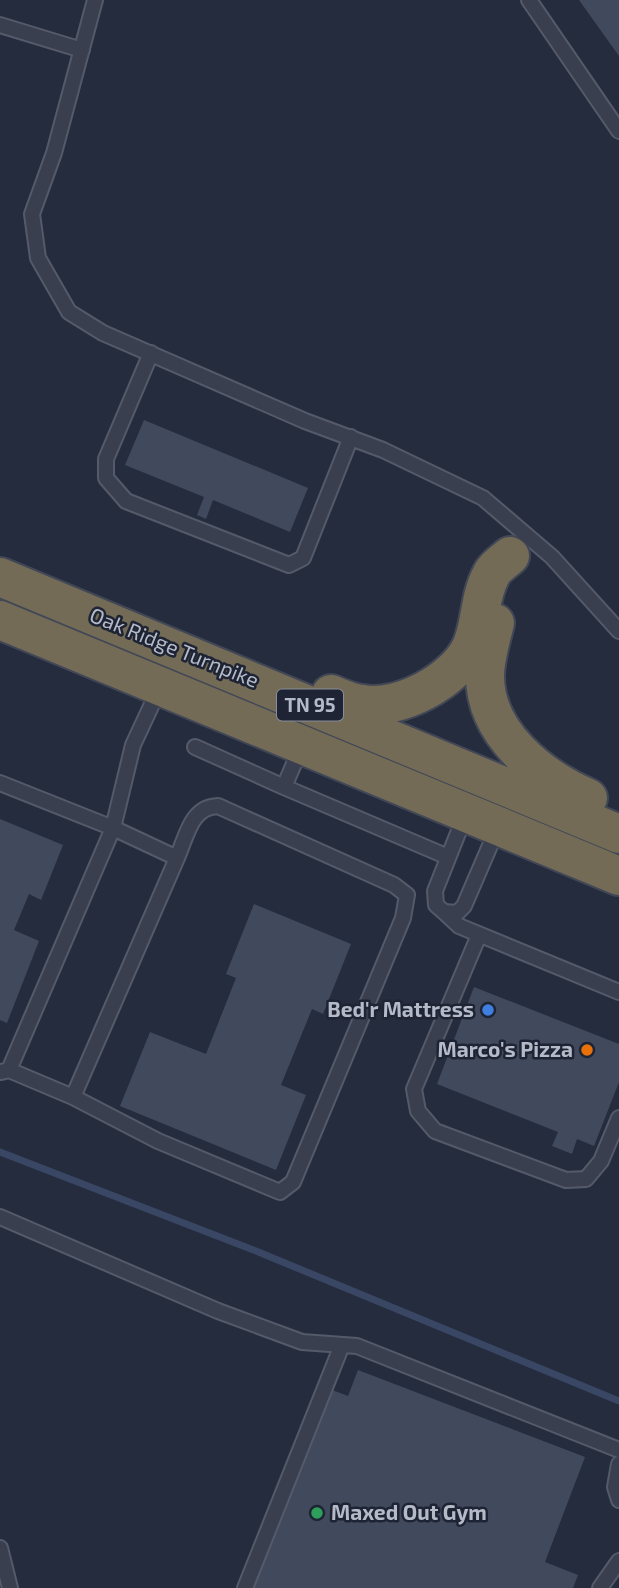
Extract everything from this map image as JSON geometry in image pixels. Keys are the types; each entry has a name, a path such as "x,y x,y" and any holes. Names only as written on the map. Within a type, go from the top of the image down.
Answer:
{"highway":[{"path":"0,560 120,626 247,660 362,705 380,705 428,688 461,663 471,646 491,573 516,542"},
{"path":"516,542 510,576 496,615 485,676 487,696 494,715 519,753 546,776 619,811"},
{"name":"Oak Ridge Turnpike","path":"0,577 120,626 310,725 490,801 619,876"},
{"name":"Oak Ridge Turnpike","path":"0,620 161,685 310,725"},
{"path":"0,634 67,647"},
{"name":"Oak Ridge Turnpike","path":"490,801 619,834"}],"lane":[{"path":"95,0 54,153 32,214 38,258 69,312 103,333 305,421 351,437 483,498 516,542 552,557 619,631"},
{"path":"529,0 619,131"},
{"path":"0,25 82,50"},
{"path":"151,353 106,458 106,478 126,501 289,565 303,558 351,437"},
{"path":"74,1097 197,812 205,806 218,806 394,885 407,895 403,918 293,1181 280,1192 158,1141 74,1097 4,1071 113,828 133,745 161,685"},
{"path":"284,787 310,725"},
{"path":"195,747 448,857"},
{"path":"0,783 113,828 177,858"},
{"path":"490,801 448,857 435,891 436,905 459,926 619,992"},
{"path":"444,912 457,912 464,906 490,801"},
{"path":"479,935 414,1089 418,1111 435,1130 566,1180 586,1179 601,1161 619,1118"},
{"path":"0,1217 218,1311 302,1342 357,1346 388,1356 528,1416 619,1450"},
{"path":"245,1588 342,1345"},
{"path":"619,1464 615,1487 619,1500"},
{"path":"0,1548 10,1588"},
{"path":"600,1588 619,1561"}],"building":[{"path":"579,0 619,0 619,56"},
{"path":"144,420 308,488 290,532 213,500 206,519 197,515 204,497 125,465"},
{"path":"0,819 63,845 41,900 29,894 14,930 39,941 7,1023 0,1020"},
{"path":"254,904 351,944 323,1014 312,1009 281,1085 306,1095 276,1170 120,1106 150,1032 206,1054 236,978 226,974"},
{"path":"474,987 619,1044 619,1082 594,1146 577,1139 572,1154 552,1146 558,1132 437,1084"},
{"path":"358,1370 585,1457 545,1562 578,1575 573,1588 251,1588 327,1388 348,1396"}],"waterway":[{"path":"0,1152 256,1251 619,1401"}],"place":[{"name":"Bed'r Mattress","path":"488,1010"},
{"name":"Marco's Pizza","path":"587,1050"},
{"name":"Maxed Out Gym","path":"317,1513"}]}
